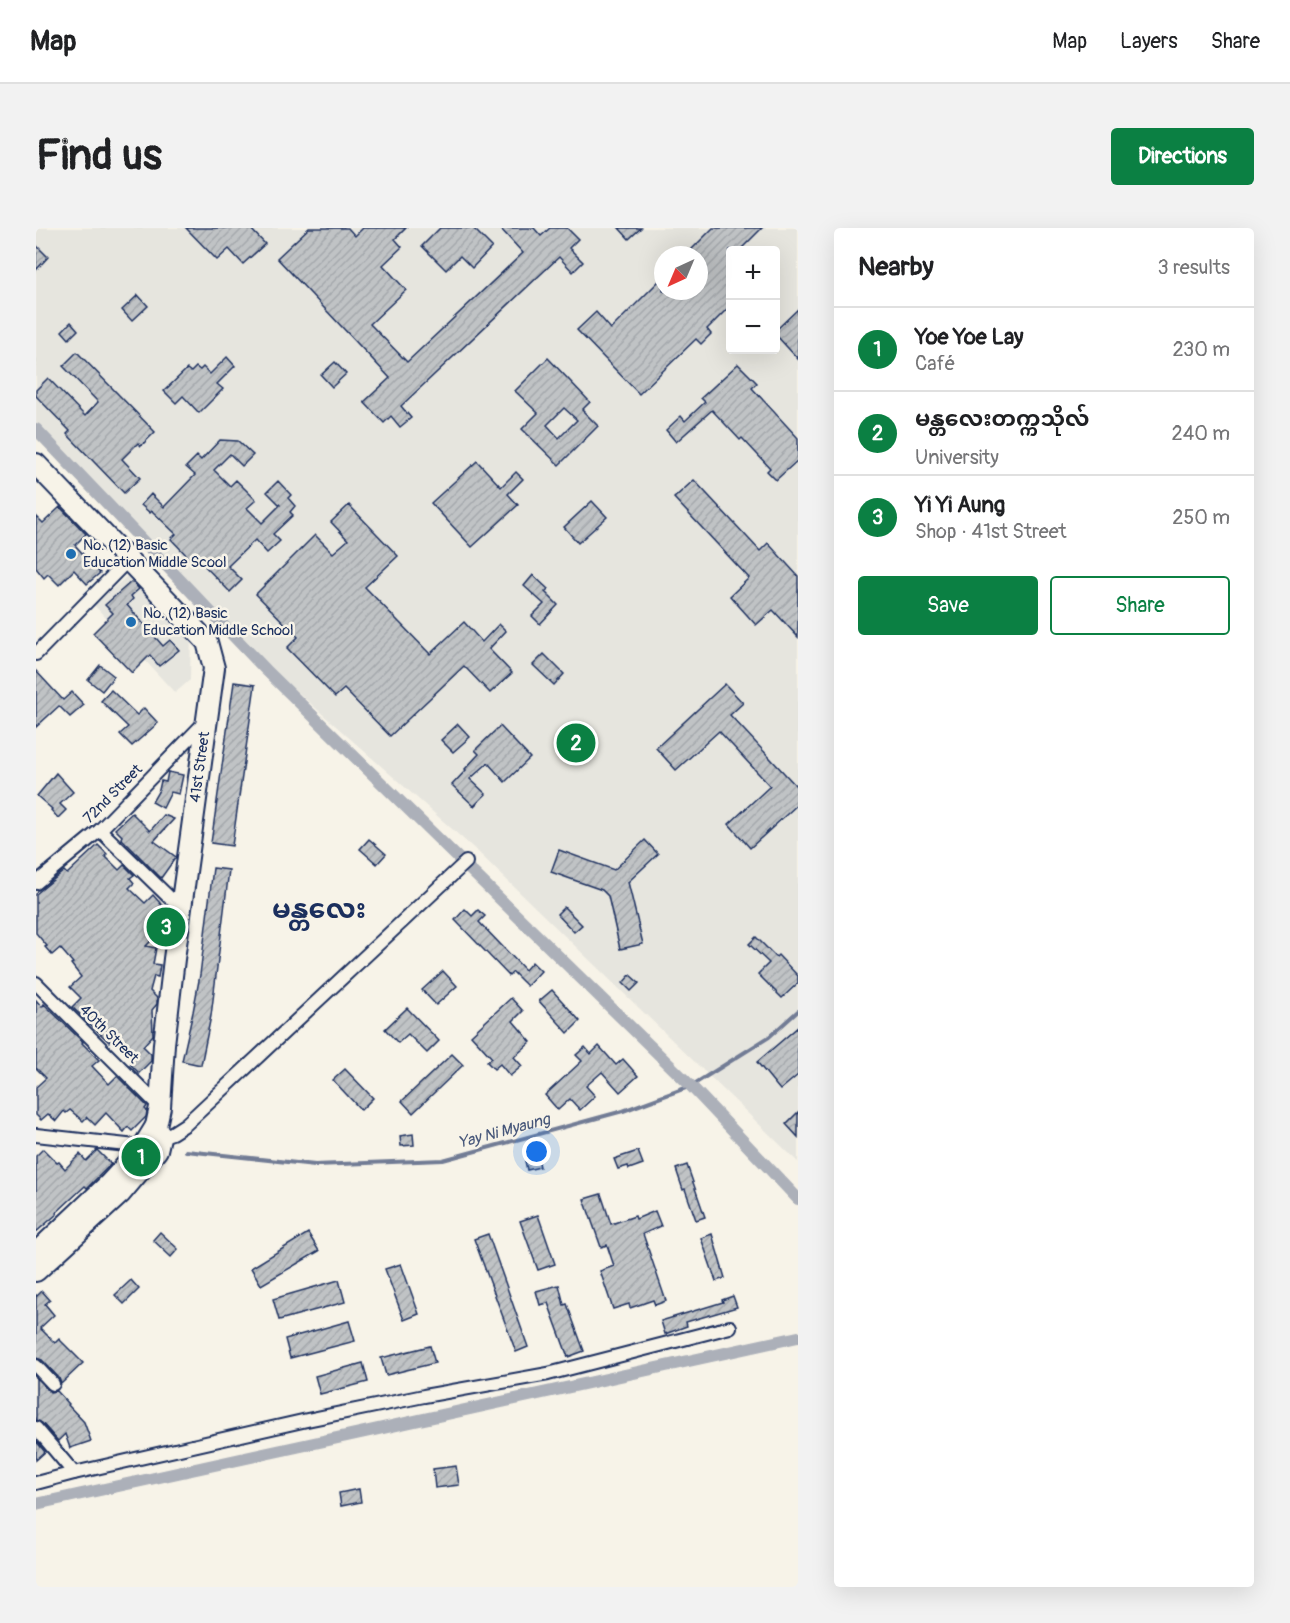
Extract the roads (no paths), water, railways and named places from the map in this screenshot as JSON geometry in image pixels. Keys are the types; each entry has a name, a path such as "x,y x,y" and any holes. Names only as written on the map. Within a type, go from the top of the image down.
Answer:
{"main road":[{"name":"41st Street","path":"36,464 207,642 214,668 181,909 155,1133"},
{"path":"36,1271 49,1247 115,1189 155,1133"}],"street":[{"path":"36,654 128,560"},
{"name":"72nd Street","path":"36,883 100,830 206,721"},
{"path":"100,830 181,909"},
{"path":"36,1136 172,1133 186,1124 463,866"},
{"name":"40th Street","path":"36,982 155,1133"},
{"path":"36,1483 307,1420 548,1374 730,1327"},
{"path":"36,1366 53,1384"},
{"path":"36,1428 74,1473"}],"waterway":[{"path":"36,429 266,670 691,1086 798,1199"},
{"name":"Yay Ni Myaung","path":"186,1151 315,1165 443,1160 623,1111 691,1086 769,1037 798,1011"},
{"path":"36,1504 798,1337"}],"place":[{"name":"No. (12) Basic Education Middle Scool","path":"71,554"},
{"name":"No. (12) Basic Education Middle School","path":"131,622"},
{"name":"မန္တလေးတက္ကသိုလ်","path":"576,743"},
{"name":"Yi Yi Aung","path":"166,927"},
{"name":"Yoe Yoe Lay","path":"141,1157"}],"district":[{"name":"မန္တလေး","path":"319,909"}]}
